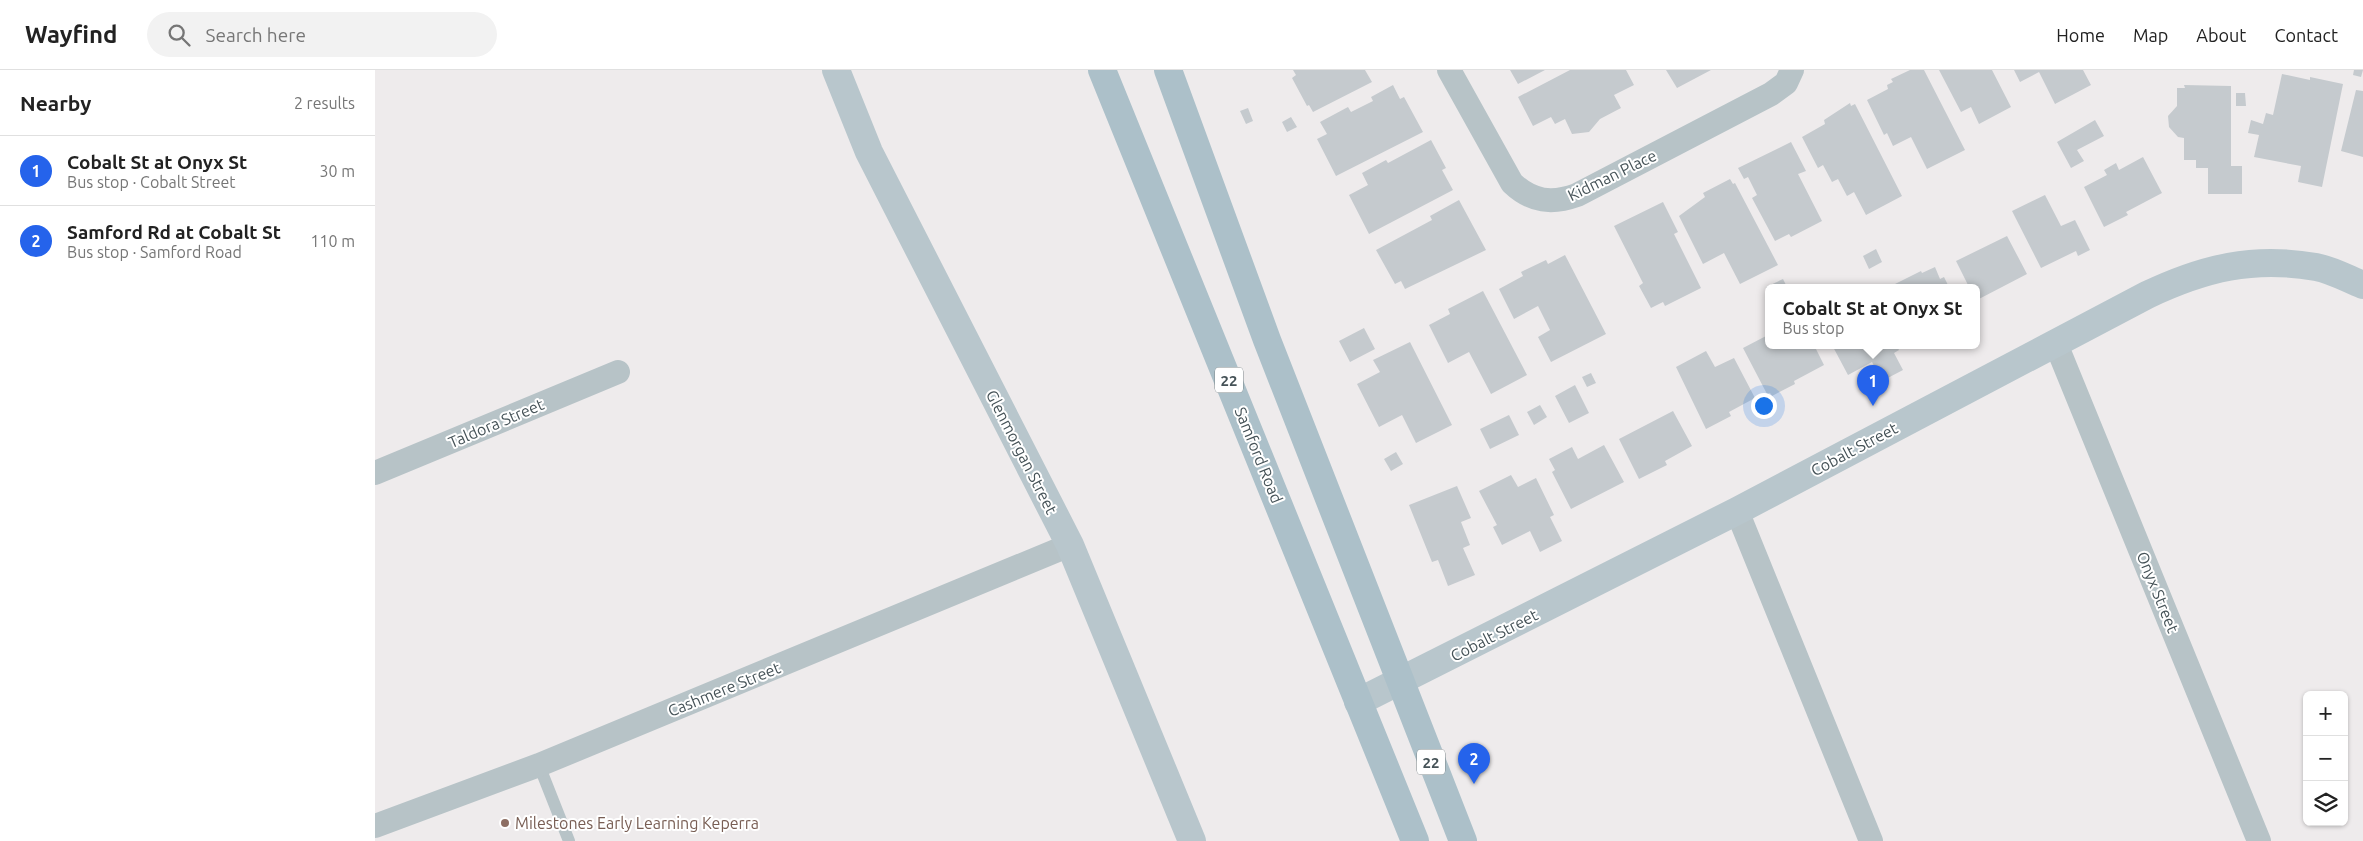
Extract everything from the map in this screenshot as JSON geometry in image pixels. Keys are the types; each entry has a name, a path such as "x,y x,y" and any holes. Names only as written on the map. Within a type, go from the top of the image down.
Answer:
{"main road":[{"name":"Samford Road","path":"1102,70 1415,841"},
{"name":"22","path":"1168,70 1264,331 1463,841"}],"street":[{"name":"Glenmorgan Street","path":"836,70 869,152 1070,545 1192,841"},
{"name":"Kidman Place","path":"1449,70 1512,183 1523,193 1549,202 1577,195 1771,94 1786,82 1792,70"},
{"name":"Cobalt Street","path":"1358,702 1737,510 2147,295 2185,277 2226,266 2274,263 2318,267 2363,285"},
{"name":"Onyx Street","path":"2056,344 2259,841"},
{"name":"Taldora Street","path":"375,473 618,372"},
{"path":"1737,510 1871,841"},
{"name":"Cashmere Street","path":"375,826 539,765 1070,545"}],"lane":[{"path":"539,765 569,841"}],"building":[{"path":"1293,70 1365,70 1372,82 1313,112 1309,105 1307,106 1292,78 1296,75"},
{"path":"1510,70 1545,70 1518,84"},
{"path":"1570,70 1626,70 1634,85 1614,95 1621,108 1600,119 1589,132 1572,134 1565,119 1555,124 1551,117 1533,126 1518,97"},
{"path":"1666,70 1711,70 1677,88"},
{"path":"1910,70 1924,70 1965,150 1927,169 1911,137 1893,146 1887,133 1884,135 1867,100 1888,89 1887,85 1893,82 1891,79"},
{"path":"1939,70 1992,70 2011,107 1979,124 1971,107 1961,112"},
{"path":"2014,70 2083,70 2091,85 2055,104 2039,72 2020,82"},
{"path":"2354,70 2363,70 2361,77 2353,75"},
{"path":"2282,74 2310,80 2310,77 2343,84 2322,187 2298,182 2301,166 2254,157 2259,135 2248,133 2251,120 2263,124 2266,113 2273,115"},
{"path":"1393,85 1400,99 1404,97 1423,132 1336,176 1317,139 1327,134 1320,122 1348,107 1351,112 1373,101 1371,97"},
{"path":"2184,85 2231,86 2231,166 2242,166 2242,194 2208,194 2208,168 2196,168 2196,160 2184,160 2184,138 2178,137 2169,127 2168,116 2177,106 2177,88 2185,88"},
{"path":"2356,90 2363,91 2363,157 2341,151"},
{"path":"2236,93 2245,93 2246,106 2236,106"},
{"path":"1850,103 1851,106 1855,104 1902,196 1866,215 1854,192 1847,196 1838,179 1832,182 1823,165 1818,168 1802,137 1825,124 1824,120"},
{"path":"1248,108 1253,121 1246,124 1240,111"},
{"path":"1291,117 1297,127 1287,132 1282,122"},
{"path":"2095,120 2104,136 2077,150 2084,161 2071,168 2057,142"},
{"path":"1431,140 1446,168 1442,170 1453,190 1369,234 1349,195 1368,185 1362,173 1386,160 1388,163"},
{"path":"1791,142 1806,171 1798,174 1822,221 1791,237 1789,234 1775,241 1752,198 1757,195 1748,177 1744,179 1738,168"},
{"path":"2143,157 2162,193 2126,212 2128,215 2104,227 2084,187 2107,175 2104,170 2116,163 2119,170"},
{"path":"1730,179 1733,184 1735,183 1778,265 1740,284 1724,253 1703,264 1679,216 1705,197 1703,193"},
{"path":"2045,195 2061,226 2075,220 2090,250 2078,256 2076,251 2041,268 2012,211"},
{"path":"1459,200 1486,250 1405,289 1401,281 1395,284 1376,250 1432,220 1430,216"},
{"path":"1663,202 1678,232 1674,234 1701,288 1665,306 1663,302 1651,308 1639,286 1643,283 1614,226"},
{"path":"2007,236 2027,274 1980,298 1980,284 1968,284 1956,261"},
{"path":"1876,249 1882,262 1869,269 1863,256"},
{"path":"1565,255 1606,334 1551,362 1538,337 1550,330 1538,306 1514,319 1499,289 1523,276 1521,272 1546,260 1548,264"},
{"path":"1935,267 1940,279 1944,277 1948,284 1895,284 1921,271 1922,273"},
{"path":"1783,279 1786,284 1772,284"},
{"path":"1483,291 1527,375 1491,394 1469,352 1448,363 1429,325 1450,314 1448,309"},
{"path":"1364,328 1375,349 1350,362 1339,341"},
{"path":"1765,337 1765,349 1816,349 1824,365 1794,381 1795,384 1772,396 1770,393 1767,394 1743,348"},
{"path":"1410,342 1452,425 1416,443 1402,415 1379,427 1357,384 1380,372 1373,360"},
{"path":"1834,349 1899,350 1894,353 1903,370 1882,381 1872,362 1848,375"},
{"path":"1706,351 1715,367 1734,358 1755,398 1729,412 1731,416 1706,429 1676,367"},
{"path":"1591,373 1596,383 1587,387 1582,377"},
{"path":"1575,385 1589,413 1569,423 1555,396"},
{"path":"1540,405 1547,417 1534,425 1527,412"},
{"path":"1673,411 1692,446 1665,461 1667,465 1639,479 1619,439"},
{"path":"1509,415 1519,435 1490,449 1480,429"},
{"path":"1604,445 1624,482 1571,509 1552,472 1555,470 1549,459 1572,447 1578,459"},
{"path":"1396,452 1403,464 1391,471 1384,459"},
{"path":"1511,475 1518,487 1536,478 1554,515 1550,517 1562,541 1540,552 1530,531 1502,545 1493,527 1497,525 1479,491"},
{"path":"1457,486 1471,518 1461,522 1470,545 1463,548 1475,575 1448,586 1438,560 1432,562 1409,505"}],"place":[{"name":"Cobalt St at Onyx St","path":"1873,406"},
{"name":"Samford Rd at Cobalt St","path":"1474,784"},
{"name":"Milestones Early Learning Keperra","path":"505,823"}]}
